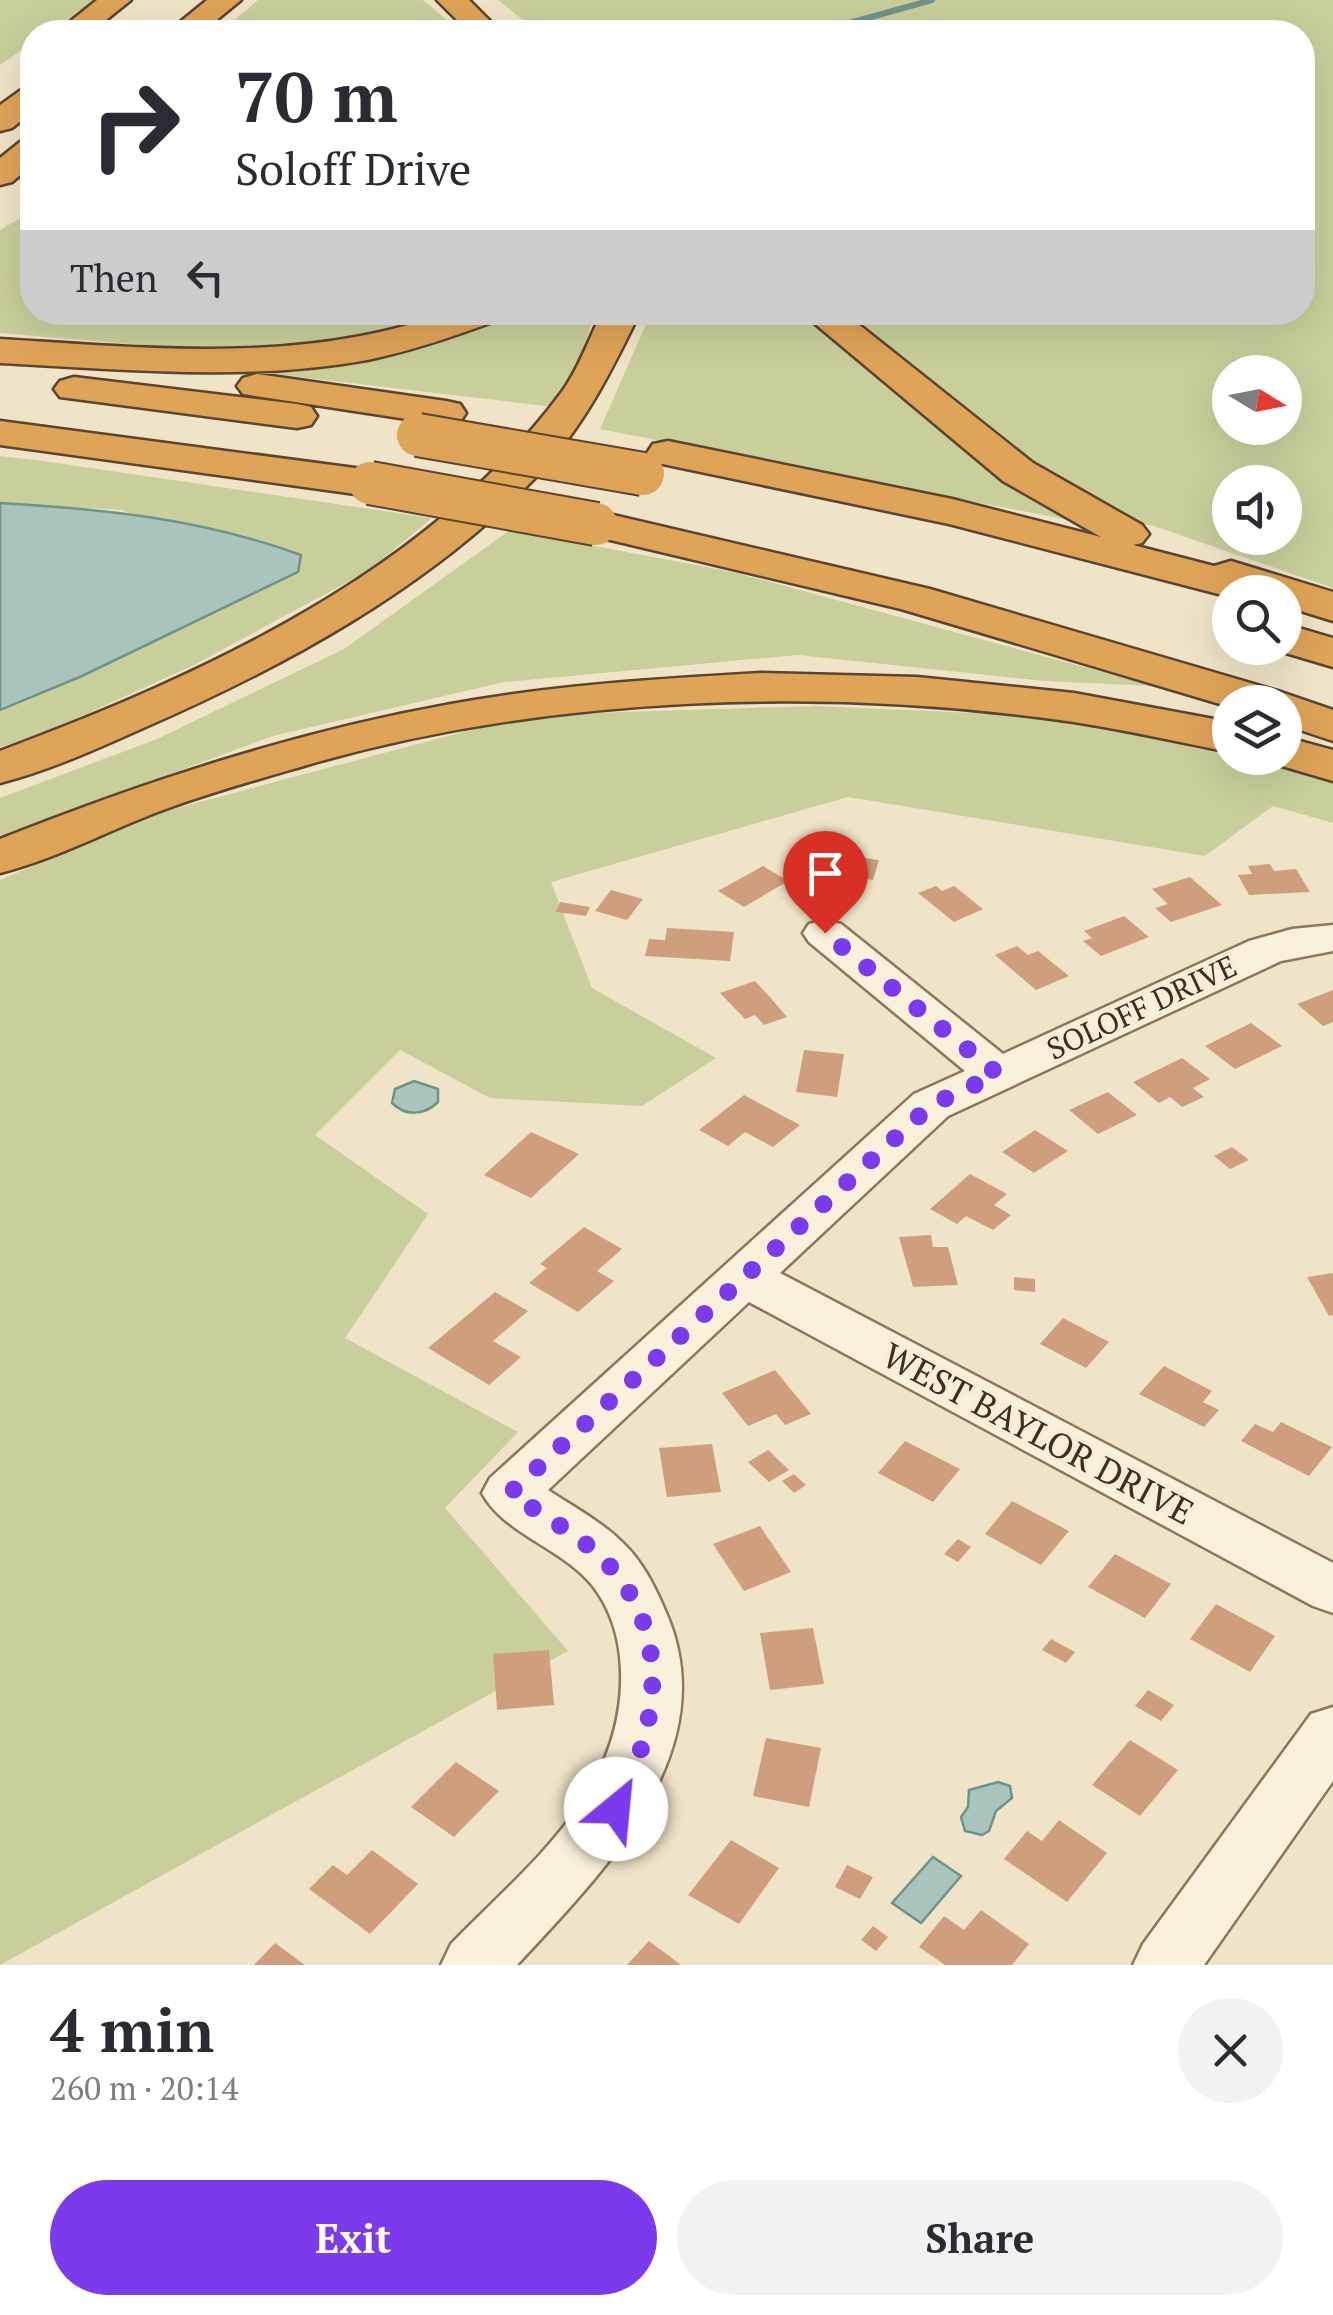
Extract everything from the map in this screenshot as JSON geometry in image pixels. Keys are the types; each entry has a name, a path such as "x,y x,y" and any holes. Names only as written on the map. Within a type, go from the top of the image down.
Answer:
{"highway":[{"path":"88,20 116,0"},
{"path":"199,20 226,0"},
{"path":"452,0 473,20"},
{"path":"135,20 148,11"},
{"path":"0,121 18,84"},
{"path":"0,352 230,361 318,357 398,344 450,325"},
{"path":"0,768 138,714 230,672 310,626 430,547 504,486 548,437 601,363 617,325"},
{"path":"835,325 982,446 1071,505 1131,536 1333,609"},
{"path":"0,352 952,512 1212,579"},
{"path":"0,381 272,412 432,424"},
{"path":"0,433 370,483 596,524 914,599 1212,687"},
{"path":"656,463 1212,617"},
{"path":"1302,603 1333,609"},
{"path":"1302,643 1333,653"},
{"path":"0,857 146,797 244,765 402,725 523,703 721,689 917,690 1087,708 1212,733"},
{"path":"1302,716 1333,726"},
{"path":"1302,757 1333,766"}],"street":[{"path":"825,933 998,1074"},
{"name":"SOLOFF DRIVE","path":"474,1965 616,1809 638,1766 652,1721 654,1680 646,1634 628,1594 603,1560 510,1493 931,1105 1265,951 1292,942 1333,938"},
{"name":"WEST BAYLOR DRIVE","path":"743,1276 1333,1590"},
{"path":"1166,1965 1333,1732"}],"green space":[{"path":"0,0 96,0 66,20 20,20 20,51 0,65"},
{"path":"258,0 423,0 447,20 234,20"},
{"path":"498,0 1333,0 1333,588 1238,555 1302,555 1302,465 1212,465 1212,546 1151,525 1099,526 600,429 646,325 1315,325 1315,20 523,20"},
{"path":"20,218 20,325 410,325 332,345 215,351 0,333 0,230"},
{"path":"488,325 591,325 575,373 554,407 257,372 405,353"},
{"path":"0,456 432,518 368,571 194,665 42,734 0,747 0,710 82,676 297,573 122,510 0,503"},
{"path":"510,530 733,572 1154,686 1044,681 798,655 504,682 273,736 0,837 0,798 157,739 344,649"},
{"path":"816,706 1064,717 1212,752 1212,775 1302,773 1333,780 1333,823 1273,806 1205,856 848,797 551,882 592,988 716,1058 642,1106 490,1098 400,1050 315,1135 428,1214 345,1338 518,1432 445,1508 568,1651 0,1965 0,880 154,814 527,715"}],"water":[{"path":"0,503 190,524 301,555 298,572 82,676 0,710"},
{"path":"414,1081 438,1089 438,1102 415,1113 392,1103 395,1089"},
{"path":"998,1782 1010,1786 1012,1798 996,1811 989,1831 982,1835 965,1831 961,1817 968,1807 969,1790"},
{"path":"933,1857 961,1876 921,1923 892,1903"}],"building":[{"path":"833,854 879,860 873,880 827,874"},
{"path":"1270,864 1274,871 1296,869 1310,892 1249,895 1238,875 1252,874 1248,866"},
{"path":"763,866 788,881 744,907 718,891"},
{"path":"1190,877 1222,905 1171,922 1155,908 1168,904 1152,889"},
{"path":"936,886 942,891 954,886 983,909 954,922 918,893"},
{"path":"611,890 643,899 627,920 595,911"},
{"path":"560,902 590,907 586,916 556,912"},
{"path":"1124,916 1149,937 1101,956 1083,941 1092,938 1084,931"},
{"path":"667,928 734,932 730,961 645,956 649,939 665,940"},
{"path":"1017,946 1028,955 1038,951 1069,976 1036,990 995,955"},
{"path":"755,981 787,1017 764,1025 755,1015 745,1019 720,993"},
{"path":"1333,990 1333,1022 1323,1026 1297,1004"},
{"path":"1251,1023 1282,1046 1235,1069 1205,1046"},
{"path":"804,1050 844,1054 837,1097 796,1092"},
{"path":"1182,1058 1210,1079 1193,1088 1204,1097 1182,1107 1170,1097 1159,1103 1133,1082"},
{"path":"1108,1092 1137,1115 1098,1134 1069,1110"},
{"path":"744,1095 800,1125 773,1147 745,1132 728,1146 699,1130"},
{"path":"1035,1130 1068,1151 1034,1173 1002,1152"},
{"path":"531,1132 579,1154 531,1198 484,1175"},
{"path":"1232,1147 1249,1160 1230,1169 1214,1156"},
{"path":"970,1174 1007,1194 994,1205 1011,1215 993,1230 966,1216 957,1224 930,1209"},
{"path":"584,1227 622,1249 597,1271 614,1281 578,1312 529,1283 547,1268 540,1264"},
{"path":"931,1235 933,1247 948,1247 958,1285 913,1287 899,1237"},
{"path":"1333,1273 1333,1315 1329,1316 1307,1277"},
{"path":"1014,1277 1035,1279 1035,1292 1014,1290"},
{"path":"495,1292 528,1311 493,1341 521,1357 489,1385 428,1348"},
{"path":"1063,1318 1109,1342 1086,1368 1040,1344"},
{"path":"1164,1366 1212,1391 1203,1402 1219,1410 1204,1427 1139,1394"},
{"path":"775,1370 811,1414 785,1425 776,1414 748,1426 722,1393"},
{"path":"1281,1422 1332,1447 1309,1476 1241,1441 1255,1424 1273,1432"},
{"path":"905,1441 960,1469 933,1502 878,1473"},
{"path":"712,1444 721,1492 667,1497 659,1448"},
{"path":"768,1450 789,1470 769,1482 748,1462"},
{"path":"794,1474 806,1485 794,1493 782,1481"},
{"path":"1012,1501 1069,1531 1041,1565 985,1534"},
{"path":"760,1526 791,1572 744,1591 713,1544"},
{"path":"958,1539 971,1547 958,1562 944,1554"},
{"path":"1115,1554 1171,1584 1145,1618 1088,1587"},
{"path":"1216,1604 1275,1636 1250,1672 1190,1639"},
{"path":"813,1628 824,1684 770,1690 760,1633"},
{"path":"1051,1639 1075,1652 1066,1663 1042,1650"},
{"path":"549,1650 554,1705 497,1710 493,1654"},
{"path":"1148,1690 1174,1705 1161,1721 1135,1706"},
{"path":"766,1738 821,1748 809,1807 753,1796"},
{"path":"1130,1740 1178,1770 1140,1816 1092,1785"},
{"path":"456,1762 499,1791 454,1837 411,1807"},
{"path":"1059,1820 1107,1853 1067,1902 1004,1859 1027,1831 1042,1841"},
{"path":"731,1840 779,1868 739,1924 688,1895"},
{"path":"372,1850 418,1884 370,1934 309,1889 333,1865 347,1875"},
{"path":"847,1865 873,1877 860,1899 835,1887"},
{"path":"981,1910 1029,1944 1012,1965 945,1965 919,1947 944,1916 964,1930"},
{"path":"873,1926 888,1937 876,1951 861,1940"},
{"path":"649,1941 681,1965 627,1965"},
{"path":"275,1943 305,1965 254,1965"}],"waterway":[{"path":"860,20 932,0"}],"route":[{"path":"616,1809 638,1766 652,1721 654,1680 646,1634 628,1594 603,1560 510,1493 931,1105 998,1074 825,933"}]}
